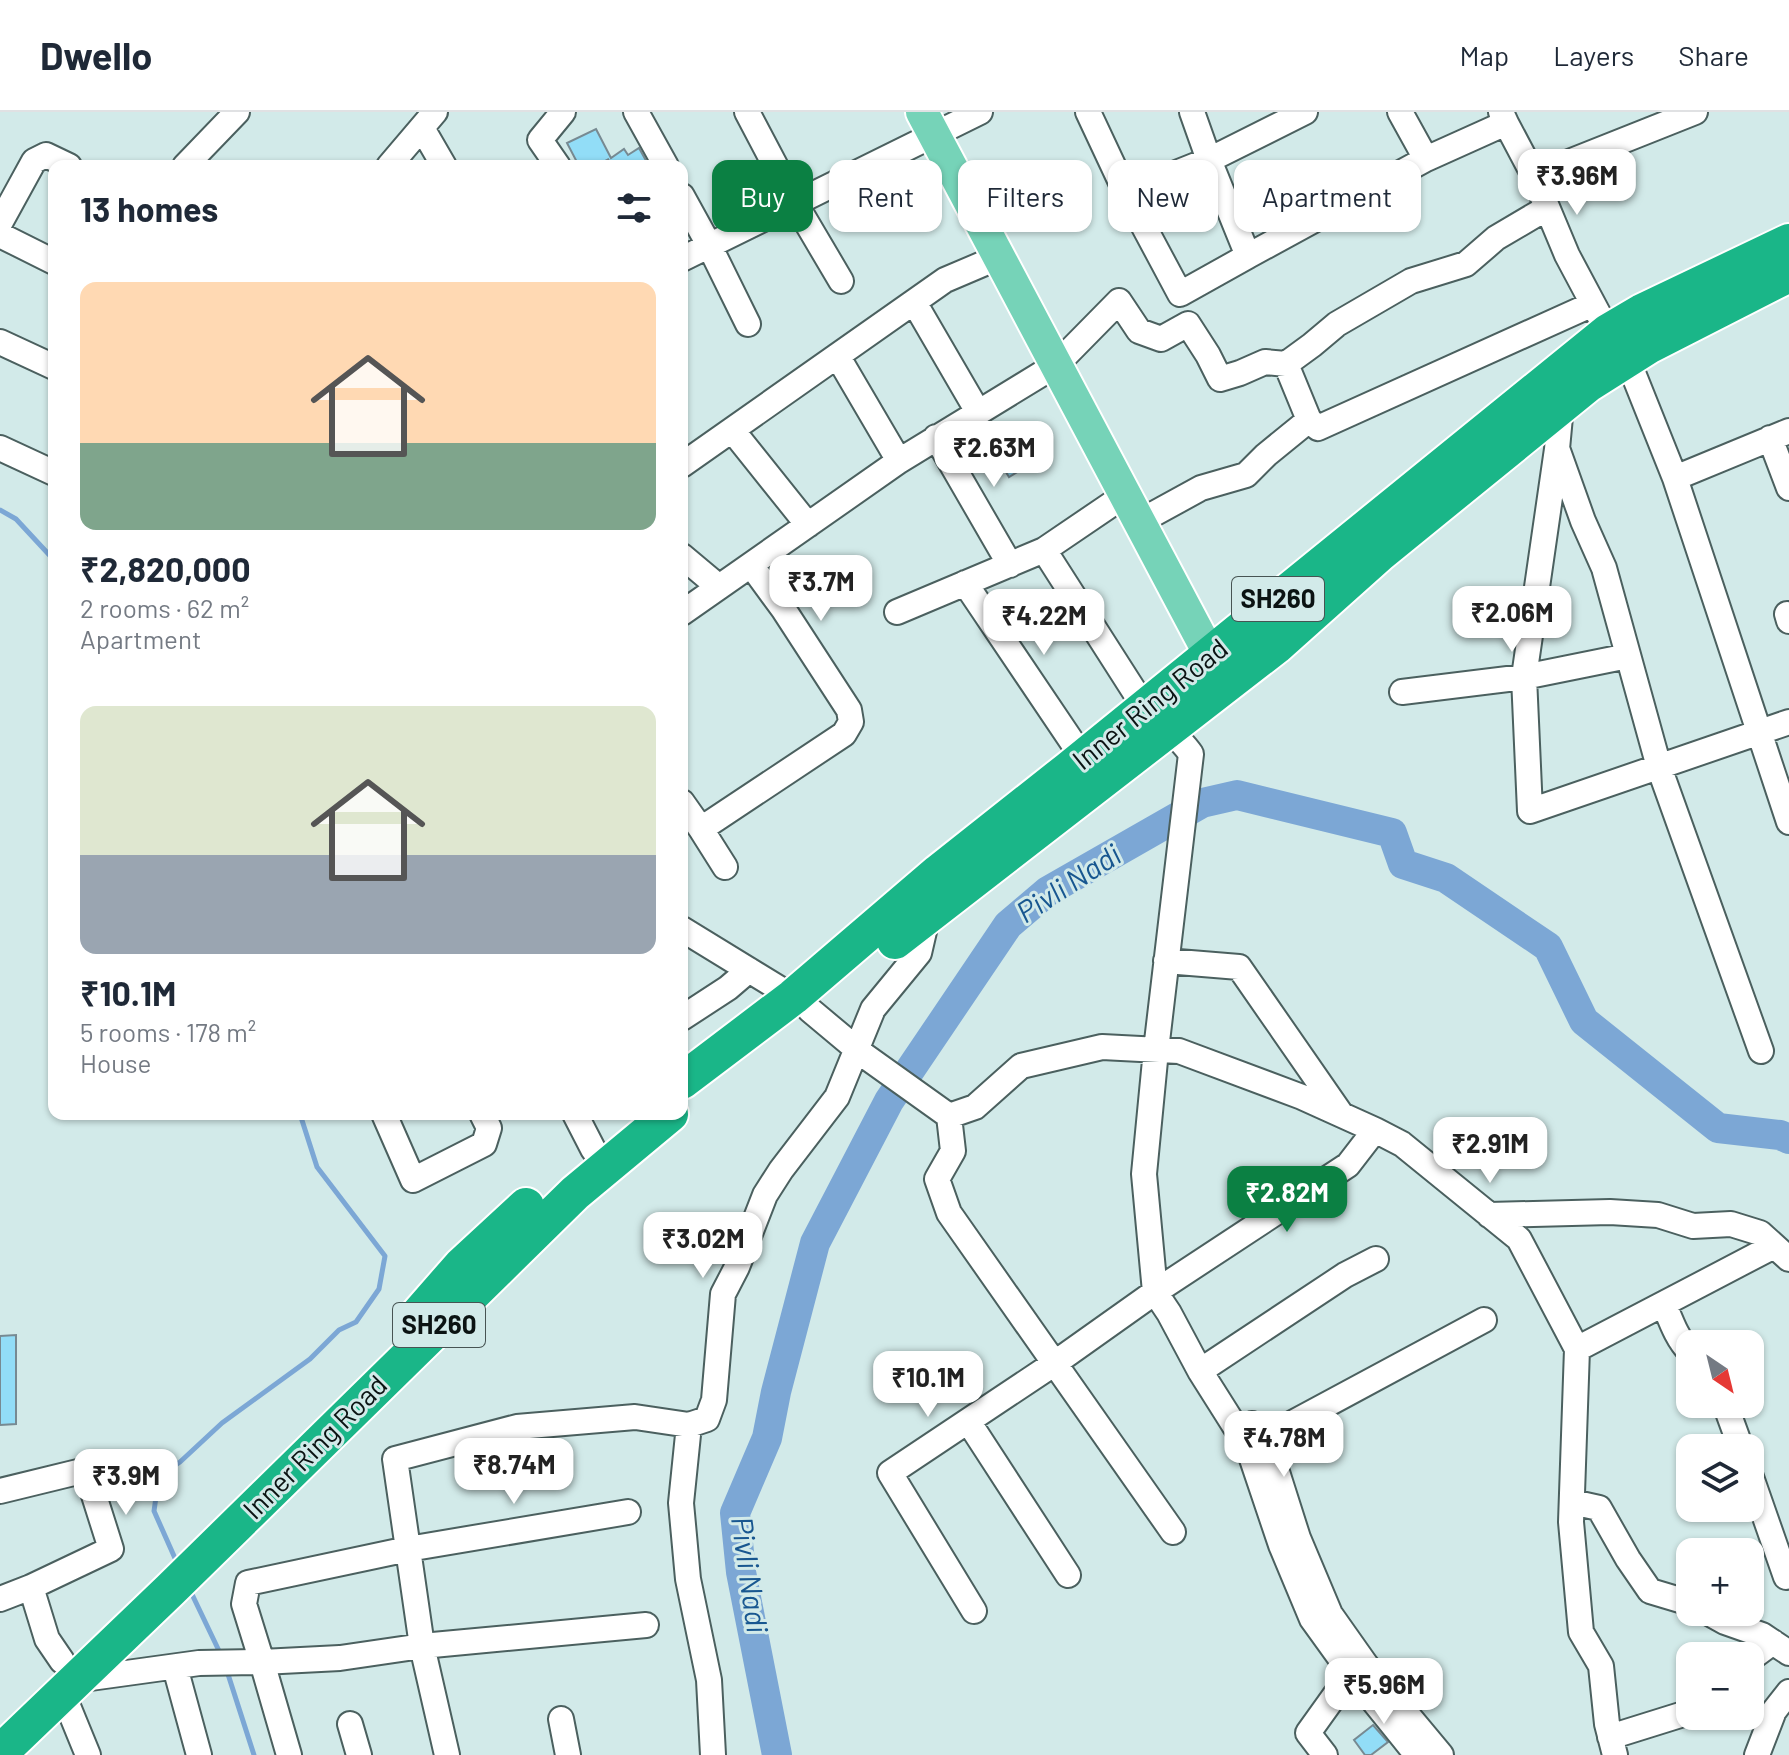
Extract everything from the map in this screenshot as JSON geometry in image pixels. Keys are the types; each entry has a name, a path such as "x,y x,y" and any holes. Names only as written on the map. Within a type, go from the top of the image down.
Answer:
{"highway":[{"name":"Inner Ring Road","path":"688,1076 748,1029 802,1004 928,914 1168,730 1216,671 1609,331 1642,312 1789,242"},
{"name":"Inner Ring Road","path":"1609,331 1789,274"},
{"name":"Inner Ring Road","path":"1216,671 1276,646 1379,554 1588,384 1609,331"},
{"name":"Inner Ring Road","path":"688,1099 802,1004 939,872 1083,758 1168,730"},
{"name":"Inner Ring Road","path":"170,1569 215,1546 575,1193 600,1158 634,1120"},
{"name":"Inner Ring Road","path":"0,1753 170,1569 421,1312 461,1266 560,1175 600,1158 660,1120"},
{"name":"Inner Ring Road","path":"0,1721 67,1678"}],"main road":[{"path":"928,124 1216,671"}],"street":[{"path":"191,160 237,112"},
{"path":"395,160 429,126 451,112"},
{"path":"554,160 540,140 563,112"},
{"path":"636,112 663,160"},
{"path":"747,112 772,160"},
{"path":"813,192 928,124 980,112"},
{"path":"1088,112 1111,160"},
{"path":"1192,112 1209,160 1305,112"},
{"path":"1400,112 1426,159"},
{"path":"1534,176 1695,112"},
{"path":"1180,294 1504,118 1534,176 1567,255 1609,331 1675,478 1789,822"},
{"path":"409,160 429,126"},
{"path":"429,126 442,160"},
{"path":"0,223 34,161 46,155 56,160"},
{"path":"1218,182 1248,256"},
{"path":"688,207 748,324"},
{"path":"1147,232 1180,294 1188,324 1220,379 1265,362 1286,364 1337,324 1411,281 1466,264 1496,238 1547,208"},
{"path":"688,256 736,232"},
{"path":"812,232 841,281"},
{"path":"0,235 48,259"},
{"path":"688,461 945,280 999,257"},
{"path":"688,609 899,461 1056,365 1119,301 1139,331 1161,339 1188,324"},
{"path":"914,302 978,412"},
{"path":"1286,364 1309,420 1318,428 1609,331"},
{"path":"0,342 48,364"},
{"path":"838,357 899,461"},
{"path":"1561,406 1524,677 1530,811 1789,722"},
{"path":"897,612 1044,550 1132,508 1246,475 1309,420"},
{"path":"732,430 808,525"},
{"path":"1675,478 1780,434 1789,488"},
{"path":"936,437 1010,565"},
{"path":"0,448 48,470"},
{"path":"1557,449 1604,568 1659,767 1761,1051"},
{"path":"1044,550 1168,730 1173,910 1144,1174 1155,1292 1277,1472 1298,1538 1330,1614 1366,1665 1441,1755"},
{"path":"688,561 719,587"},
{"path":"701,829 844,734 851,722 849,710 751,565"},
{"path":"965,583 1083,758"},
{"path":"1402,692 1524,677 1628,656"},
{"path":"688,811 725,867"},
{"path":"447,1755 422,1646 395,1459 517,1427 635,1417 689,1425 707,1419 714,1400 723,1294 765,1195 837,1097 861,1052 873,1009 919,953 928,914"},
{"path":"688,933 802,1004 861,1052 949,1116 953,1151 937,1179 949,1213 1173,1532"},
{"path":"1166,961 1239,967 1342,1116"},
{"path":"688,1014 720,994 749,970"},
{"path":"949,1116 975,1107 1021,1066 1102,1047 1179,1051 1302,1097 1402,1144 1519,1239 1577,1349 1571,1522 1581,1632 1601,1666 1612,1746 1676,1718"},
{"path":"387,1120 413,1180 484,1144 489,1128 485,1120"},
{"path":"578,1120 600,1158"},
{"path":"974,1611 890,1473 1348,1165 1375,1130"},
{"path":"1489,1215 1610,1212 1658,1215 1693,1226 1731,1224 1760,1233 1781,1252 1664,1304 1577,1349"},
{"path":"1206,1367 1345,1275 1376,1259"},
{"path":"1664,1304 1676,1334"},
{"path":"1255,1443 1484,1320"},
{"path":"968,1421 1068,1575"},
{"path":"689,1425 681,1503 688,1579 709,1680 713,1755"},
{"path":"1255,1443 1281,1545 1312,1619 1417,1755"},
{"path":"0,1491 86,1470 111,1549 0,1599"},
{"path":"1572,1502 1599,1508 1650,1591 1676,1599"},
{"path":"289,1755 244,1604 248,1583 408,1549 628,1512"},
{"path":"1764,1514 1786,1577"},
{"path":"31,1587 47,1639 67,1678 88,1755"},
{"path":"67,1678 187,1665 340,1658 422,1646 646,1625"},
{"path":"1736,1626 1762,1635 1781,1648"},
{"path":"187,1665 199,1755"},
{"path":"1325,1755 1308,1733 1351,1673"},
{"path":"1757,1755 1774,1711 1789,1692"},
{"path":"561,1719 568,1755"},
{"path":"350,1724 359,1755"}],"building":[{"path":"596,129 611,158 624,149 628,155 639,148 646,160 576,160 567,143"},
{"path":"1029,427 1045,455 1009,477 992,449"},
{"path":"16,1335 16,1424 0,1425 0,1336"},
{"path":"1373,1725 1388,1742 1371,1755 1365,1755 1354,1740"}],"waterway":[{"path":"0,510 16,519 48,554"},
{"name":"Pivli Nadi","path":"777,1755 741,1572 735,1513 767,1438 815,1243 889,1101 1008,925 1048,891 1202,803 1237,795 1392,833 1403,864 1446,878 1548,947 1584,1021 1718,1128 1780,1135 1789,1139"},
{"path":"178,1565 154,1511 159,1476 180,1462 222,1423 310,1359 339,1330 356,1322 379,1289 385,1256 317,1167 302,1120"},
{"path":"189,1588 221,1655"},
{"path":"226,1668 254,1755"}]}
